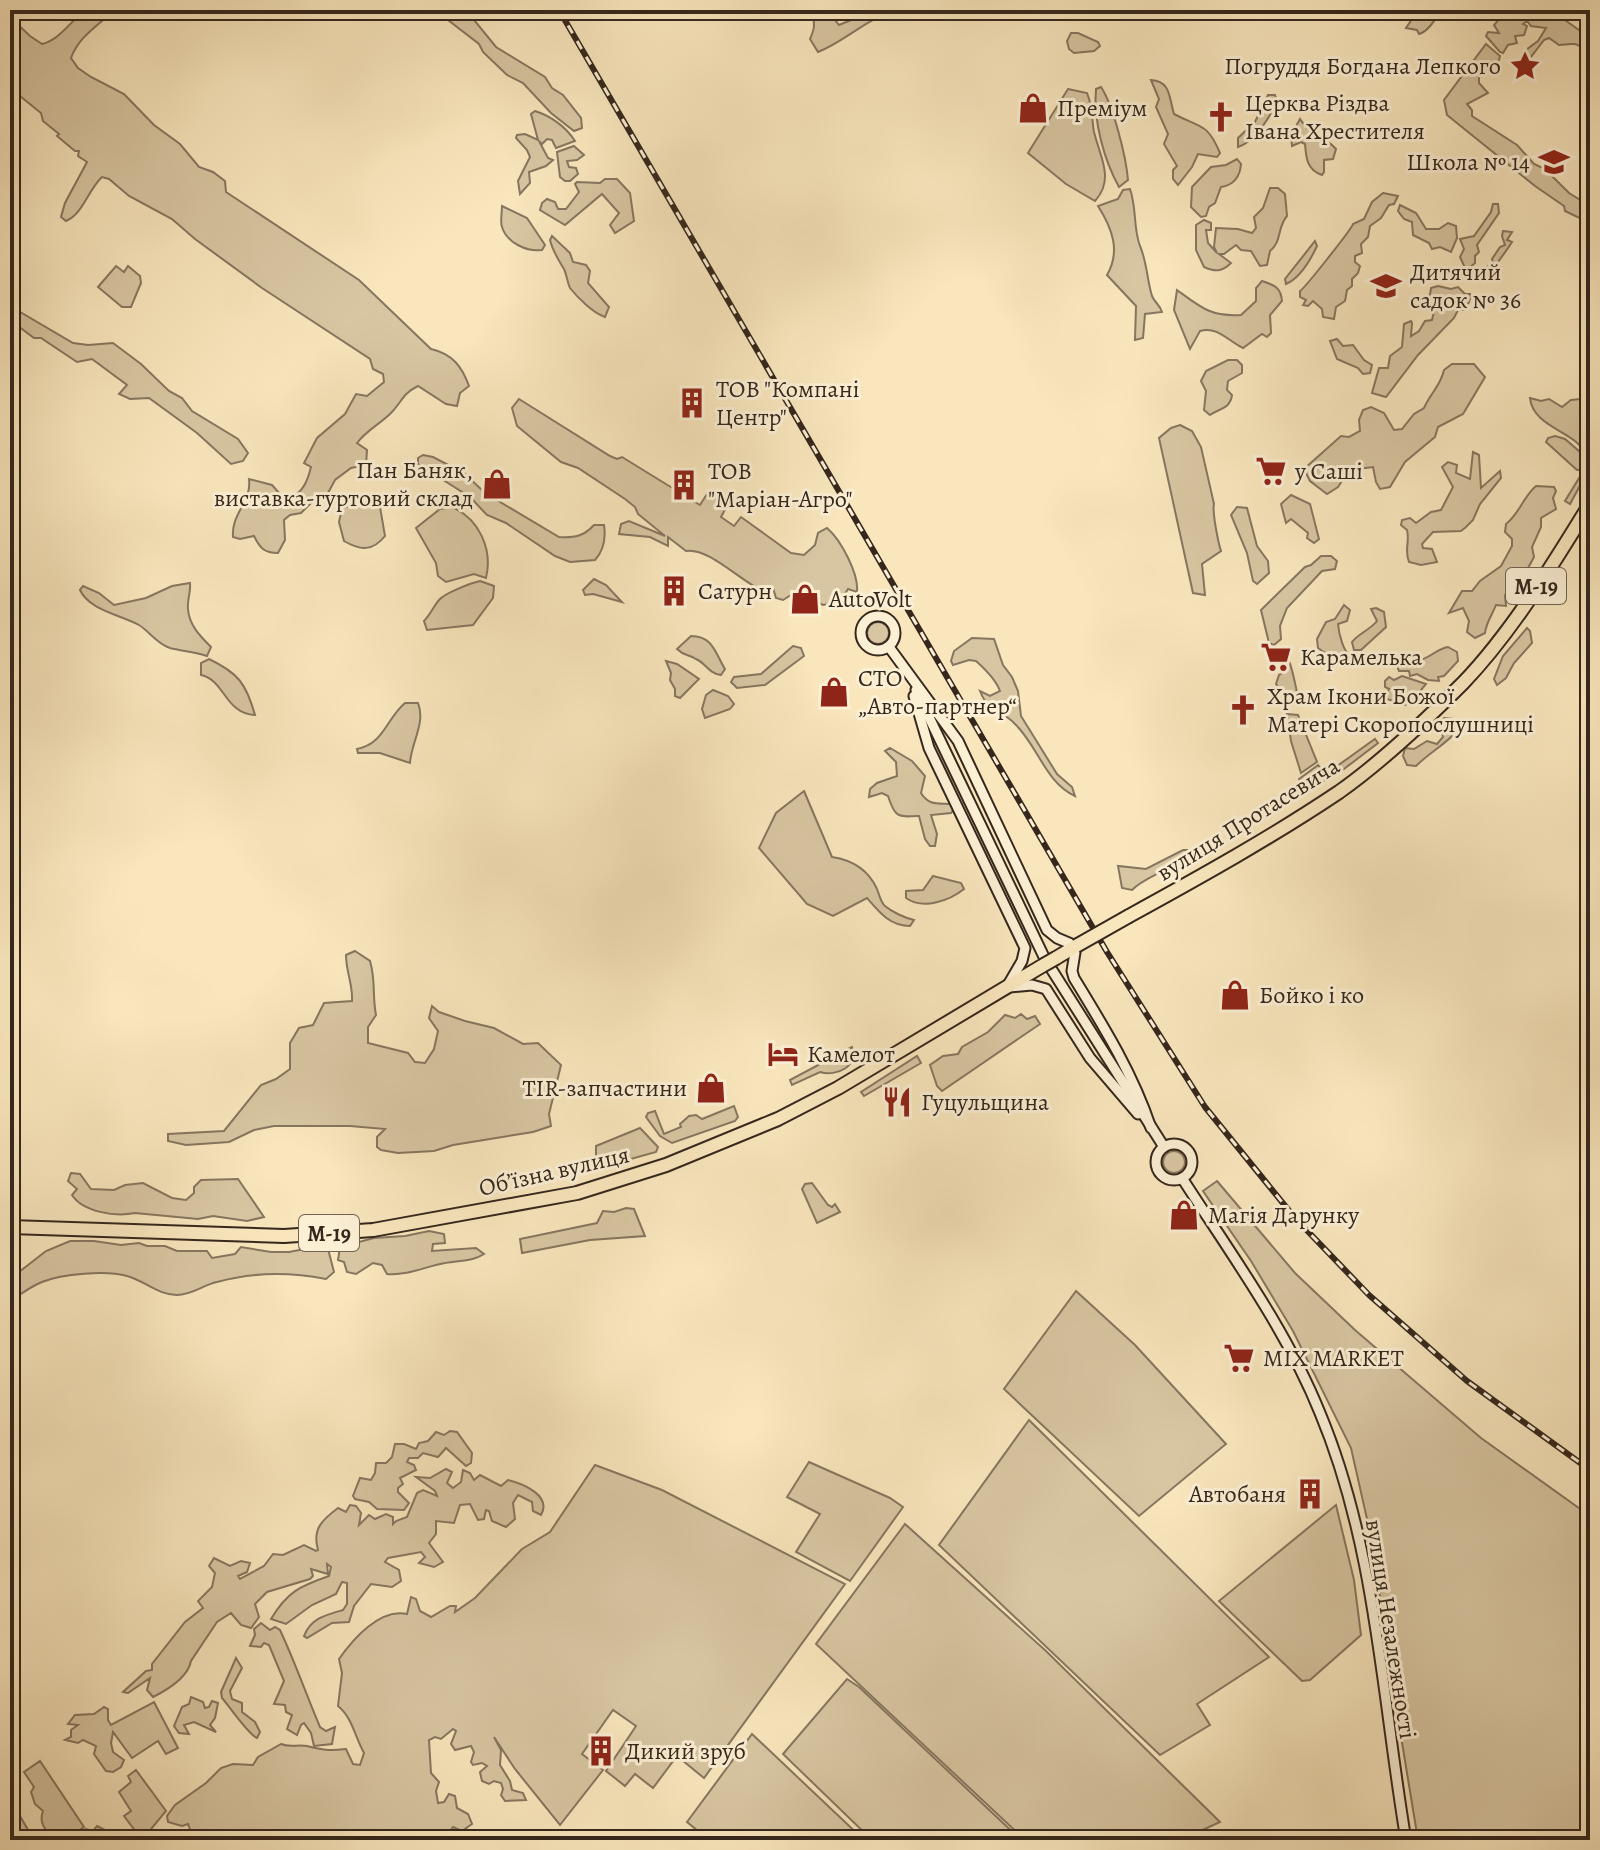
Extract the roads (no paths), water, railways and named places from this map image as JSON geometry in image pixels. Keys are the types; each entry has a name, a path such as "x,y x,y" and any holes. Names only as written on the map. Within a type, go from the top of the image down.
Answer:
{"highway":[{"name":"вулиця Протасевича","path":"1056,958 1189,884 1340,791 1408,734 1478,665 1551,565 1590,504"},
{"name":"Обʼїзна вулиця","path":"10,1227 284,1236 373,1230 577,1193 666,1165 778,1119 838,1088 1056,958"}],"street":[{"path":"889,647 958,741 1047,930 1076,946 1072,971 1074,978 1120,1054 1139,1093 1151,1128"},
{"path":"908,673 929,748 1025,948 1022,961 1007,988"},
{"path":"908,673 1045,959 1164,1147"},
{"path":"1007,988 1032,985 1046,989 1090,1058 1151,1128"},
{"path":"1175,1144 1190,1153 1192,1164 1182,1178 1167,1179 1158,1172 1155,1161 1164,1147 1175,1144"},
{"name":"вулиця Незалежності","path":"1182,1178 1295,1358 1321,1414 1337,1461 1366,1577 1406,1840"}],"railway":[{"path":"559,10 1107,952 1205,1107 1295,1218 1369,1295 1467,1381 1590,1470"}],"place":[{"name":"Погруддя Богдана Лепкого","path":"1525,66"},
{"name":"Преміум","path":"1033,108"},
{"name":"Церква Різдва Івана Хрестителя","path":"1221,117"},
{"name":"Школа № 14","path":"1554,162"},
{"name":"Дитячий садок № 36","path":"1386,286"},
{"name":"ТОВ \"Компані Центр\"","path":"692,403"},
{"name":"у Саші","path":"1271,471"},
{"name":"Пан Баняк, виставка-гуртовий склад","path":"497,484"},
{"name":"ТОВ \"Маріан-Агро\"","path":"684,485"},
{"name":"Сатурн","path":"674,591"},
{"name":"AutoVolt","path":"805,599"},
{"name":"Карамелька","path":"1276,657"},
{"name":"СТО „Авто-партнер“","path":"834,692"},
{"name":"Храм Ікони Божої Матері Скоропослушниці","path":"1243,710"},
{"name":"Бойко і ко","path":"1235,995"},
{"name":"Камелот","path":"783,1054"},
{"name":"TIR-запчастини","path":"711,1088"},
{"name":"Гуцульщина","path":"897,1102"},
{"name":"Магія Дарунку","path":"1184,1215"},
{"name":"MIX MARKET","path":"1239,1358"},
{"name":"Автобаня","path":"1310,1494"},
{"name":"Дикий зруб","path":"601,1751"}]}
